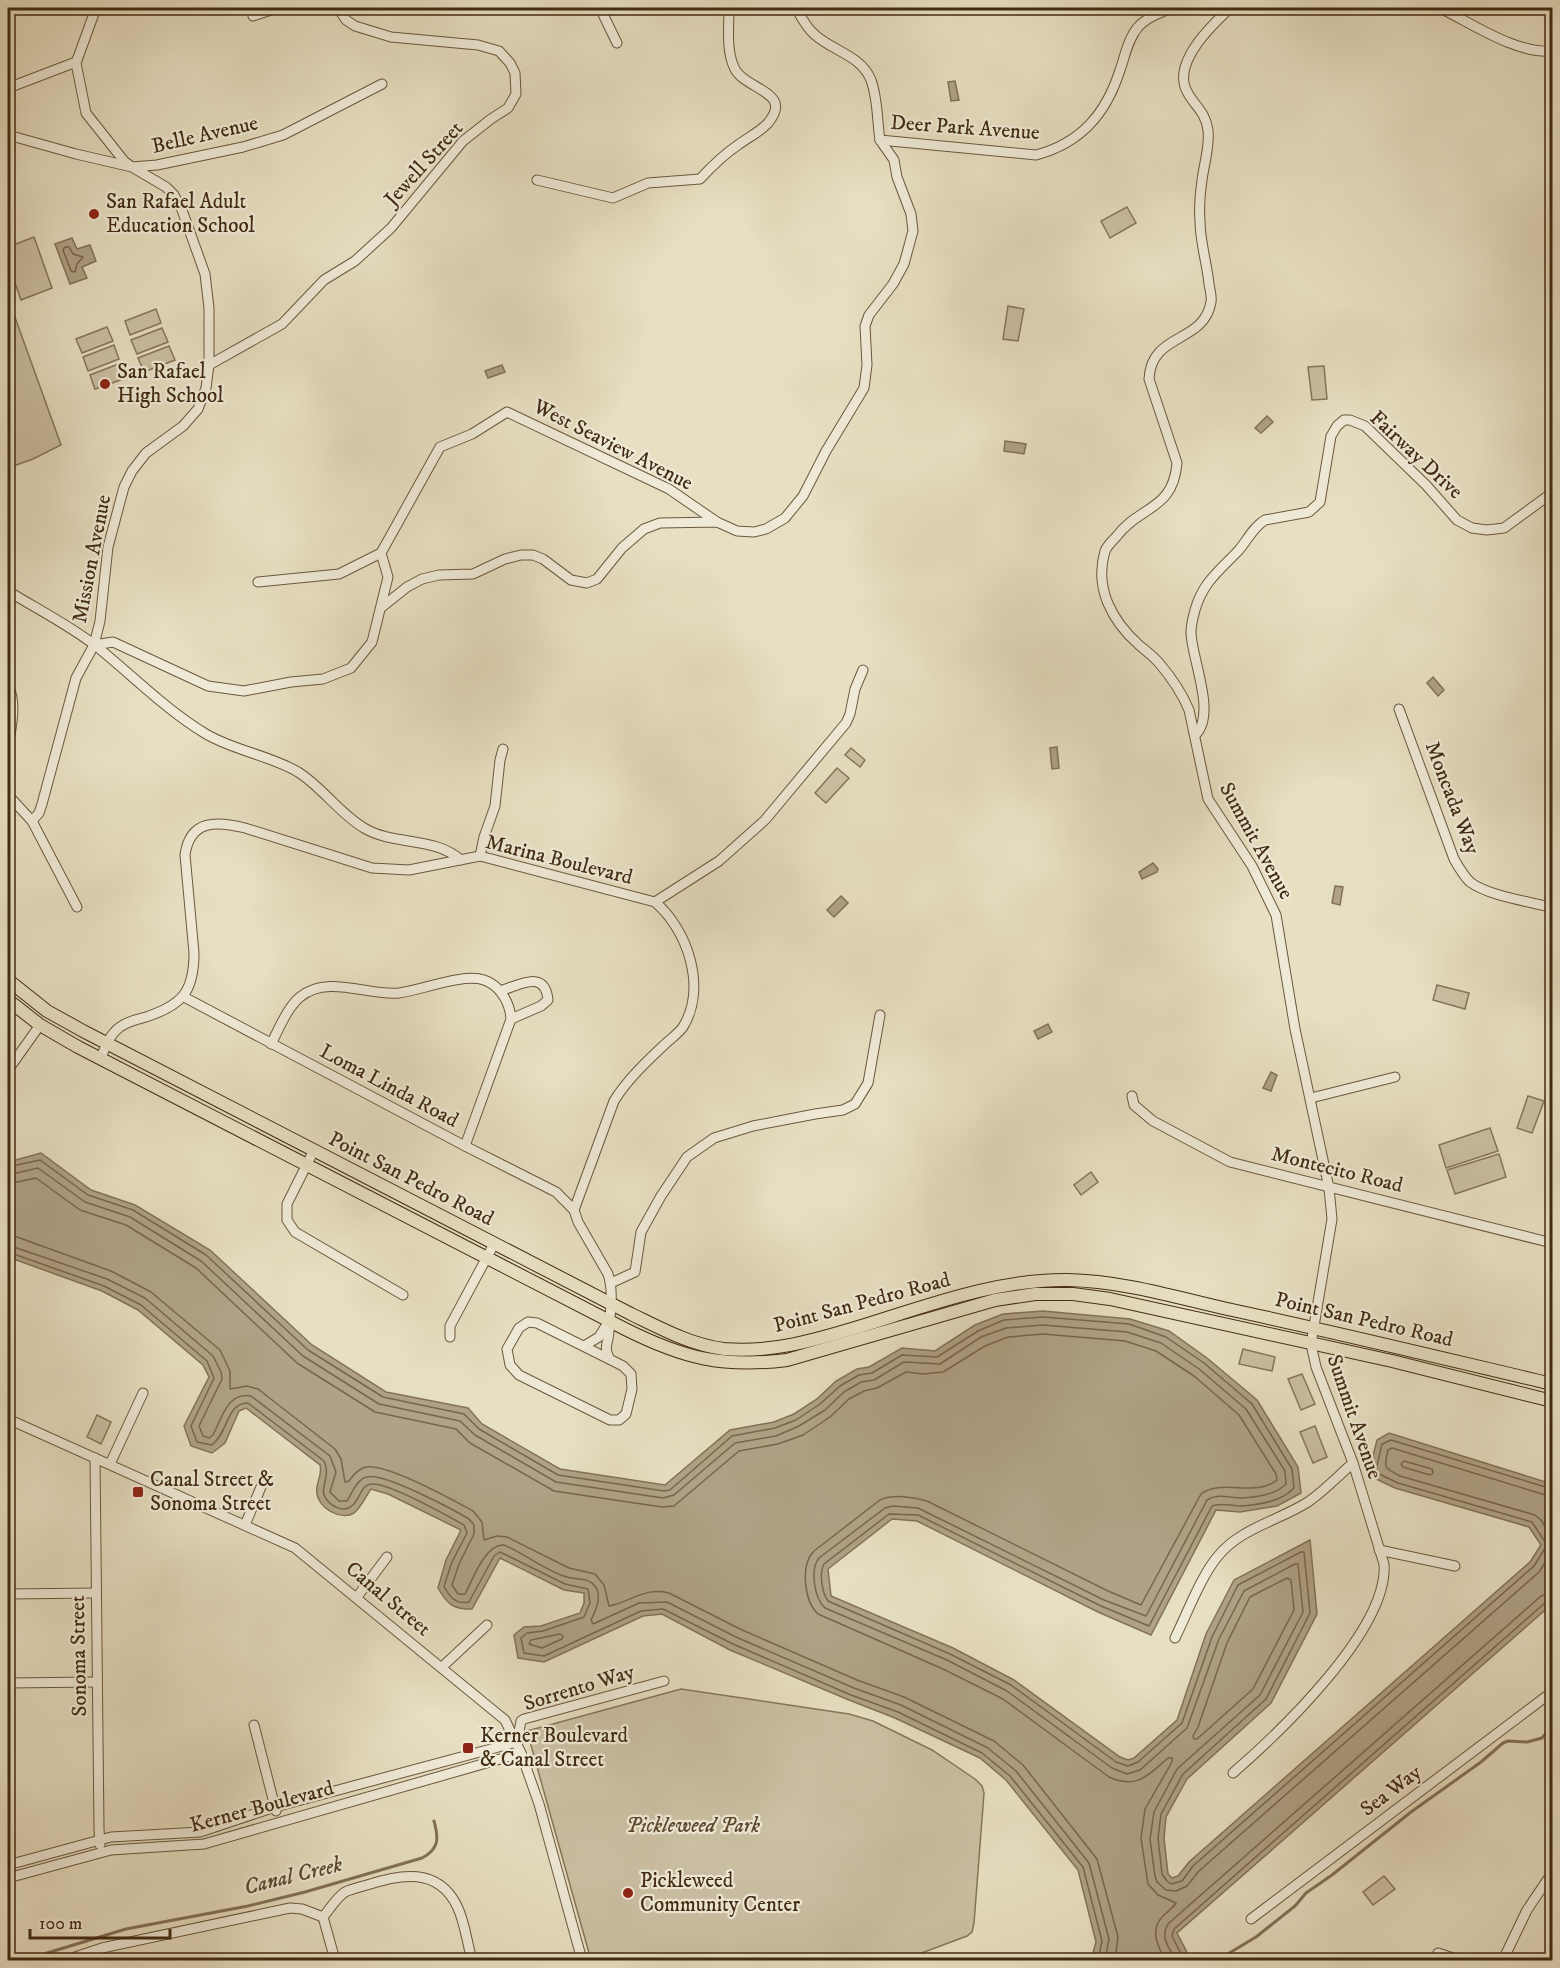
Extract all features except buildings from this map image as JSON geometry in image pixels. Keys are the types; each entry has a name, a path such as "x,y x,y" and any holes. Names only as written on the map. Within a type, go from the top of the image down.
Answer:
{"main road":[{"name":"Point San Pedro Road","path":"8,980 47,1011 494,1244 674,1334 723,1348 760,1350 803,1343 978,1291 1029,1281 1069,1280 1112,1283 1312,1327 1552,1384"},
{"name":"Point San Pedro Road","path":"8,1000 40,1025 63,1039 609,1321 678,1353 717,1362 762,1363 811,1354 995,1300 1035,1294 1073,1294 1110,1299 1392,1361 1552,1401"}],"street":[{"path":"8,88 76,62 96,8"},
{"path":"253,16 277,8"},
{"name":"Jewell Street","path":"209,365 282,324 324,280 355,261 391,228 464,141 508,108 516,94 514,73 510,63 499,51 478,45 391,37 355,26 346,20 338,8"},
{"path":"600,8 617,43"},
{"path":"537,180 612,198 648,183 700,179 714,163 767,125 776,111 776,103 734,68 729,44 729,8"},
{"name":"Deer Park Avenue","path":"796,8 813,34 853,58 865,70 871,80 875,97 879,140 1036,155 1051,151 1087,130 1115,88 1131,37 1139,26 1162,12 1174,8"},
{"name":"Summit Avenue","path":"1230,8 1208,30 1189,57 1183,71 1185,87 1205,115 1208,133 1201,182 1199,223 1211,301 1205,319 1193,330 1157,352 1149,370 1149,379 1177,463 1176,475 1173,486 1164,499 1123,527 1106,550 1102,576 1105,597 1112,615 1160,664 1184,697 1195,735 1208,799 1252,866 1276,915 1295,1029 1329,1188 1332,1219 1312,1327 1311,1344 1316,1367 1353,1463 1385,1574 1382,1587 1362,1630 1348,1652 1276,1736 1233,1773"},
{"path":"1440,8 1517,46 1540,52 1552,51"},
{"name":"Belle Avenue","path":"76,62 86,113 124,161 132,167 157,165 243,147 283,135 382,84"},
{"name":"Mission Avenue","path":"8,135 132,167 166,187 174,195 182,210 205,274 209,308 209,365 206,388 198,409 183,426 146,453 124,486 108,547 100,621 94,645 76,678 42,804 39,813 32,821"},
{"path":"381,607 407,587 422,579 439,575 474,574 505,559 521,555 532,555 543,559 571,580 587,583 597,579 622,548 644,529 660,523 717,522 737,531 754,532 766,529 785,518 803,496 826,451 864,388 867,365 865,326 869,315 893,284 904,264 913,231 911,214 897,177 894,160 879,140"},
{"name":"West Seaview Avenue","path":"381,553 440,447 472,434 507,412 669,489 717,522"},
{"name":"Fairway Drive","path":"1195,735 1200,730 1204,713 1200,676 1191,632 1195,610 1204,586 1239,550 1260,523 1265,520 1309,512 1320,502 1331,436 1344,420 1365,426 1426,485 1457,520 1472,528 1487,530 1504,528 1552,493"},
{"path":"94,645 113,642 208,686 244,692 291,682 323,679 351,668 372,642 388,577 381,553 339,574 258,582"},
{"path":"8,591 94,645 204,733 230,747 279,763 299,773 342,812 365,828 397,840 437,846 452,852 461,860"},
{"path":"655,902 719,861 765,820 846,723 855,689 863,670"},
{"path":"8,686 12,693 8,749"},
{"name":"Moncada Way","path":"1399,709 1454,859 1461,872 1472,883 1485,890 1546,906 1552,910"},
{"path":"480,856 495,806 503,748"},
{"path":"8,795 32,821 77,907"},
{"name":"Marina Boulevard","path":"184,997 190,986 194,970 185,855 187,843 201,827 212,824 227,824 372,868 409,870 480,856 655,902 678,930 692,962 694,993 692,1003 682,1027 622,1088 614,1101 574,1210"},
{"path":"271,1044 300,997 317,989 336,986 397,993 468,978 483,979 493,984 500,991 510,1009 511,1019 465,1146"},
{"path":"500,991 535,981 547,988 548,1000 541,1006 511,1019"},
{"path":"101,1058 107,1043 122,1026 161,1012 184,997"},
{"name":"Loma Linda Road","path":"184,997 556,1192 574,1210"},
{"path":"611,1283 635,1272 641,1232 687,1157 714,1138 815,1114 843,1110 855,1104 868,1083 880,1015"},
{"path":"8,1070 40,1025"},
{"path":"1311,1098 1395,1077"},
{"name":"Montecito Road","path":"1132,1096 1134,1105 1153,1121 1230,1162 1552,1243"},
{"path":"314,1150 287,1204 287,1220 295,1232 403,1295"},
{"path":"574,1210 578,1222 611,1283 609,1334 605,1345 609,1358"},
{"path":"450,1337 450,1326 494,1244"},
{"path":"584,1346 599,1336 609,1321"},
{"path":"528,1322 537,1323 584,1346 623,1366 631,1374 632,1389 626,1414 619,1420 610,1420 519,1375 510,1365 506,1354 519,1328 528,1322"},
{"path":"110,1464 143,1393"},
{"name":"Canal Street","path":"8,1419 301,1552 508,1722 539,1804 582,1960"},
{"name":"Sonoma Street","path":"95,1458 101,1853"},
{"path":"1175,1638 1217,1557 1231,1544 1257,1527 1306,1503 1353,1463"},
{"path":"245,1525 261,1487"},
{"path":"1379,1550 1455,1566"},
{"path":"357,1597 387,1557"},
{"path":"8,1594 96,1593"},
{"path":"442,1667 486,1625"},
{"name":"Sorrento Way","path":"517,1742 521,1721 524,1719 664,1681"},
{"path":"8,1683 97,1682"},
{"name":"Sea Way","path":"1251,1919 1552,1692"},
{"path":"254,1725 279,1822"},
{"name":"Kerner Boulevard","path":"8,1865 111,1837 200,1832 275,1807 517,1742"},
{"name":"Kerner Boulevard","path":"8,1878 111,1850 204,1844 521,1753"},
{"path":"1503,1960 1527,1910 1552,1873"},
{"path":"323,1917 345,1892 407,1875 426,1878 440,1886 457,1906 472,1960"},
{"path":"66,1960 102,1948 290,1908 302,1909 323,1917"},
{"path":"323,1917 334,1960"},
{"path":"1438,1953 1459,1960"}],"green space":[{"path":"1127,207 1136,223 1110,238 1101,221"},
{"path":"34,237 52,288 21,300 8,263 8,247"},
{"path":"1008,306 1024,309 1018,341 1003,339"},
{"path":"8,307 12,309 61,445 8,468"},
{"path":"156,309 161,323 130,335 125,321"},
{"path":"107,327 113,341 82,353 76,339"},
{"path":"162,328 168,342 137,354 131,340"},
{"path":"114,345 119,359 88,371 83,357"},
{"path":"169,346 175,360 144,372 138,358"},
{"path":"121,363 126,378 95,389 90,375"},
{"path":"1324,366 1327,399 1312,400 1308,367"},
{"path":"851,748 865,760 860,767 845,755"},
{"path":"837,768 849,778 826,803 815,793"},
{"path":"1437,985 1469,993 1465,1009 1433,1000"},
{"path":"1528,1096 1544,1101 1532,1133 1517,1128"},
{"path":"1490,1128 1498,1151 1446,1168 1439,1145"},
{"path":"1499,1154 1506,1177 1455,1194 1447,1170"},
{"path":"1091,1172 1098,1182 1081,1195 1074,1185"},
{"path":"1243,1349 1275,1357 1272,1371 1239,1364"},
{"path":"1302,1374 1315,1404 1301,1410 1288,1379"},
{"path":"97,1415 111,1422 101,1444 87,1437"},
{"path":"1315,1426 1327,1457 1313,1463 1300,1432"},
{"name":"Pickleweed Park","path":"681,1689 849,1714 873,1721 932,1750 975,1779 982,1786 984,1793 972,1932 967,1936 903,1960 591,1960 527,1731"},
{"path":"1384,1876 1395,1889 1373,1905 1363,1892"}],"water":[{"path":"955,81 959,100 951,101 948,82"},
{"path":"72,238 77,249 90,245 96,261 82,267 87,278 70,284 55,244"},
{"path":"502,365 505,372 488,378 485,371"},
{"path":"1267,416 1273,422 1261,433 1255,428"},
{"path":"1005,441 1026,444 1024,454 1004,451"},
{"path":"1433,677 1444,690 1438,696 1427,683"},
{"path":"1057,747 1059,768 1052,769 1050,748"},
{"path":"1153,863 1158,869 1157,872 1142,879 1139,872"},
{"path":"1335,886 1343,887 1340,905 1332,903"},
{"path":"841,896 848,903 834,917 827,910"},
{"path":"1048,1024 1052,1032 1038,1039 1034,1031"},
{"path":"1271,1072 1277,1075 1271,1091 1263,1088"},
{"path":"41,1153 91,1190 135,1205 210,1250 312,1345 386,1392 468,1408 482,1424 560,1469 665,1485 730,1430 774,1422 794,1414 817,1399 836,1381 857,1369 869,1367 902,1348 935,1351 975,1325 1003,1314 1043,1311 1130,1319 1169,1331 1207,1358 1257,1400 1298,1467 1301,1493 1277,1506 1240,1512 1216,1510 1151,1635 1098,1612 917,1521 892,1519 828,1569 831,1596 953,1648 1014,1680 1120,1757 1128,1760 1134,1758 1177,1720 1206,1634 1234,1580 1310,1540 1317,1614 1271,1703 1187,1779 1166,1817 1164,1838 1168,1874 1172,1878 1178,1876 1189,1862 1530,1562 1541,1545 1529,1527 1395,1488 1368,1475 1377,1440 1389,1433 1552,1484 1552,1604 1177,1933 1191,1960 1091,1960 1096,1942 1078,1870 1006,1780 980,1758 895,1718 730,1650 662,1614 643,1616 544,1662 518,1658 514,1635 524,1627 541,1626 580,1613 584,1603 584,1593 564,1590 500,1558 472,1609 456,1607 448,1602 438,1588 446,1560 461,1530 388,1494 371,1489 354,1513 343,1515 331,1512 321,1504 318,1498 320,1465 246,1408 239,1411 225,1443 212,1453 191,1446 184,1426 209,1377 203,1365 138,1310 102,1291 8,1257 8,1162"}],"waterway":[{"path":"1221,1960 1256,1937 1295,1906 1306,1893 1503,1743 1527,1742 1542,1738 1552,1726 1552,1721"},
{"name":"Canal Creek","path":"24,1960 126,1929 248,1906 422,1858 435,1847 437,1833 434,1821"}],"place":[{"name":"San Rafael Adult Education School","path":"94,214"},
{"name":"San Rafael High School","path":"105,384"},
{"name":"Canal Street & Sonoma Street","path":"138,1492"},
{"name":"Kerner Boulevard & Canal Street","path":"468,1748"},
{"name":"Pickleweed Community Center","path":"628,1893"}]}
